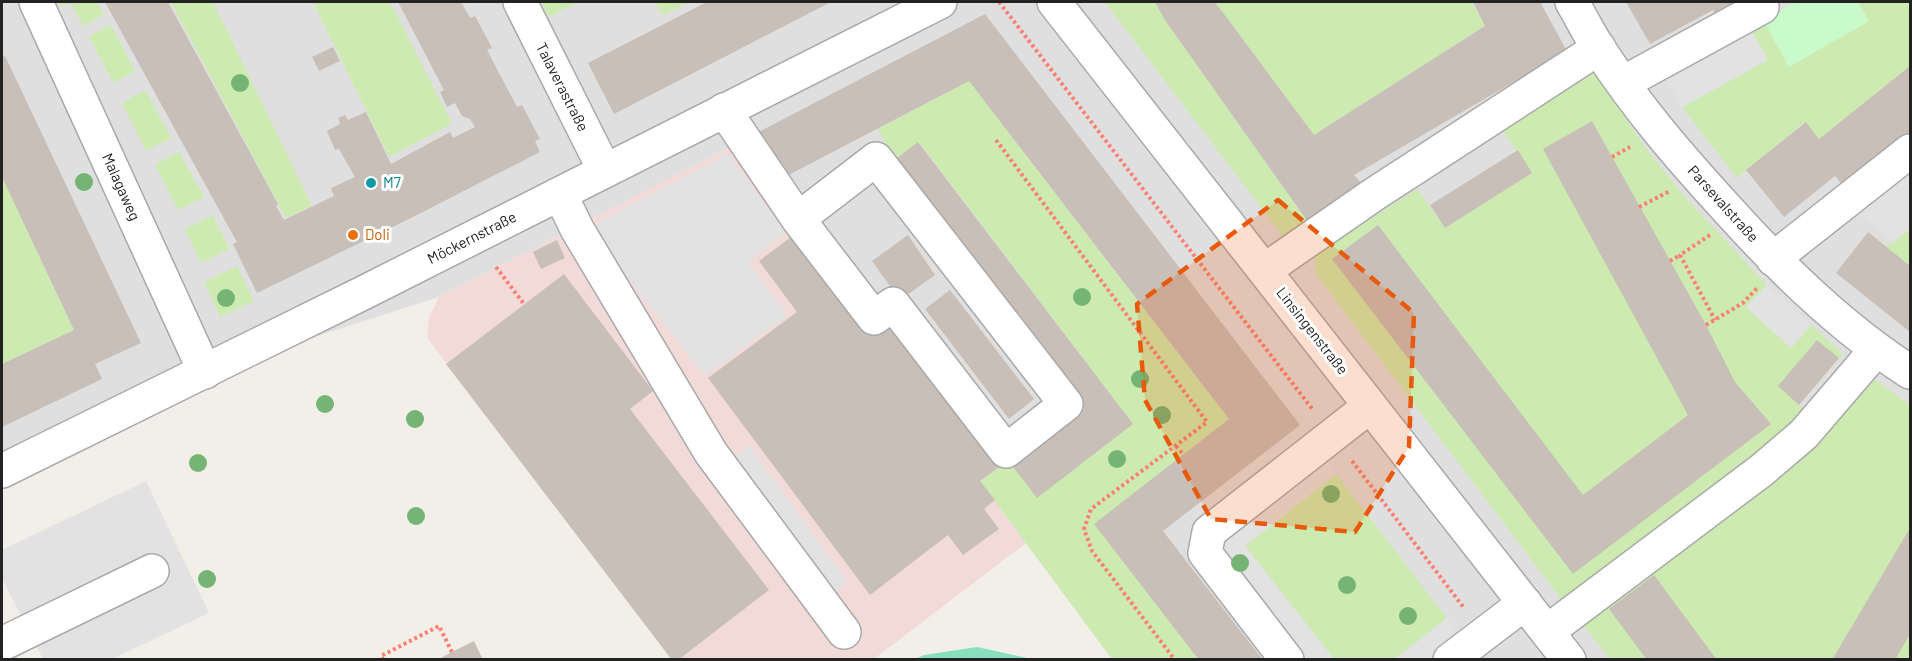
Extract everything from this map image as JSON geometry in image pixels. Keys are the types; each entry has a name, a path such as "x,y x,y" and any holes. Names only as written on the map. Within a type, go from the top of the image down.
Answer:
{"street":[{"name":"Malagaweg","path":"36,2 205,372"},
{"name":"Talaverastraße","path":"520,2 605,171"},
{"name":"Möckernstraße","path":"2,471 205,372 940,2"},
{"name":"Linsingenstraße","path":"1054,2 1569,660"},
{"name":"Parsevalstraße","path":"1572,2 1623,83 1686,164 1736,219 1776,262 1876,350 1911,372"},
{"path":"1623,83 1762,7"},
{"path":"1265,270 1373,195 1599,48"},
{"path":"724,110 798,219 874,318 892,304 1006,451 1066,404 876,159 798,219"},
{"path":"1776,262 1911,151"},
{"path":"560,194 577,229 711,453 844,632"},
{"path":"1548,631 1762,470 1804,434 1876,350"},
{"path":"1287,660 1205,553 1209,532 1370,406"},
{"path":"2,644 152,571"},
{"path":"1450,660 1526,603"}],"path":[{"path":"999,2 1484,634"},
{"path":"996,140 1208,422 1091,509 1084,529 1092,551 1174,660"},
{"path":"1670,261 1736,219"},
{"path":"1680,255 1715,320"},
{"path":"1706,325 1743,303 1776,262"},
{"path":"496,267 524,304"},
{"path":"1176,446 1184,455"},
{"path":"383,660 381,656 439,626 452,652"}],"highlighted area":[{"path":"1278,200 1414,313 1409,447 1355,532 1211,519 1145,400 1137,304"}],"shaded area":[{"path":"2,2 1910,2 1910,659 1112,659 731,147 439,297 205,372 2,471"},
{"path":"1750,28 1768,60 1682,107 1663,75"},
{"path":"731,147 1026,543 874,659 672,659 427,338 429,318 439,297"},
{"path":"728,154 786,233 748,262 788,315 705,376 588,228"},
{"path":"1910,159 1910,229 1893,243 1849,206"},
{"path":"1767,285 1811,325 1791,348 1746,307"},
{"path":"749,446 848,582 831,595 732,458"},
{"path":"1320,455 1336,474 1245,546 1334,659 1296,659 1215,551 1217,537"},
{"path":"146,481 209,613 112,659 43,659 2,578 2,550"},
{"path":"1447,618 1464,640 1439,659 1394,660"}],"green space":[{"path":"59,2 96,2 104,14 84,26 70,3 61,7"},
{"path":"171,2 213,2 312,206 286,218"},
{"path":"313,2 390,2 452,124 389,157"},
{"path":"541,2 578,2 549,17"},
{"path":"655,2 690,2 663,15"},
{"path":"1105,2 1155,2 1165,20 1308,222 1285,239"},
{"path":"1215,2 1472,2 1485,26 1314,135"},
{"path":"1796,2 1858,2 1869,21 1789,67 1763,20"},
{"path":"1858,2 1910,2 1910,66 1819,139 1805,122 1737,178 1682,107 1768,60 1750,28 1763,20 1869,21"},
{"path":"111,25 135,71 113,83 89,36"},
{"path":"1595,73 1647,150 1684,196 1767,285 1746,307 1791,348 1811,325 1843,354 1799,405 1810,414 1564,603 1316,274 1315,260 1318,253 1417,189 1445,228 1532,173 1501,128"},
{"path":"969,81 1229,419 1095,524 1199,659 1112,659 980,481 1002,465 1005,469 1011,464 1133,424 919,142 895,160 878,129"},
{"path":"145,90 171,138 146,151 122,103"},
{"path":"179,152 204,197 178,210 155,164"},
{"path":"2,177 74,330 2,364"},
{"path":"213,215 229,249 201,263 185,229"},
{"path":"1910,229 1910,266 1886,247"},
{"path":"237,266 254,301 220,317 204,282"},
{"path":"1871,377 1910,405 1910,659 1610,659 1578,618"},
{"path":"1336,474 1447,618 1394,659 1334,659 1245,546"},
{"path":"977,647 1032,659 915,659 924,655"}],"building":[{"path":"105,2 168,2 278,204 276,206 284,220 334,196 331,188 355,177 339,149 335,150 327,131 340,124 338,118 345,115 348,120 366,112 391,164 450,132 453,138 475,127 470,119 462,116 455,103 447,107 440,92 444,90 398,2 461,2 470,18 475,16 492,48 487,50 517,107 522,105 540,139 535,141 540,152 257,293 233,244 237,242"},
{"path":"707,2 831,2 614,114 588,63"},
{"path":"1155,2 1215,2 1314,135 1485,26 1473,2 1540,2 1567,51 1354,175 1363,185 1308,222 1165,20"},
{"path":"1626,2 1746,2 1717,17 1713,10 1650,44"},
{"path":"985,14 1300,425 1163,531 1263,660 1199,660 1094,524 1229,419 969,81 779,180 755,134"},
{"path":"333,47 340,61 319,71 312,57"},
{"path":"5,56 141,343 95,364 102,379 2,427 2,364 74,330 2,177 2,57"},
{"path":"1910,66 1910,134 1845,188 1835,176 1784,217 1746,170 1806,122 1819,139"},
{"path":"1592,121 1706,325 1735,382 1771,424 1573,574 1332,259 1378,225 1583,495 1688,415 1543,149"},
{"path":"918,142 1133,424 1037,498 1011,464 1084,409 895,160"},
{"path":"1518,150 1532,173 1445,228 1430,205"},
{"path":"1868,232 1910,266 1910,332 1836,273"},
{"path":"795,234 871,335 893,318 1002,465 980,481 995,500 984,509 999,529 963,555 948,535 870,595 708,378 797,312 759,261"},
{"path":"908,235 935,275 900,300 872,261"},
{"path":"557,240 565,258 541,269 533,252"},
{"path":"564,274 653,391 630,409 769,590 678,660 672,660 446,364"},
{"path":"950,290 1034,399 1009,419 925,309"},
{"path":"1817,340 1839,358 1799,405 1778,386"},
{"path":"1910,528 1910,634 1895,660 1832,660"},
{"path":"1654,575 1717,660 1647,660 1609,609"},
{"path":"474,641 483,660 437,660 452,652"}],"place":[{"name":"M7","path":"371,183"},
{"name":"Doli","path":"353,235"}]}
